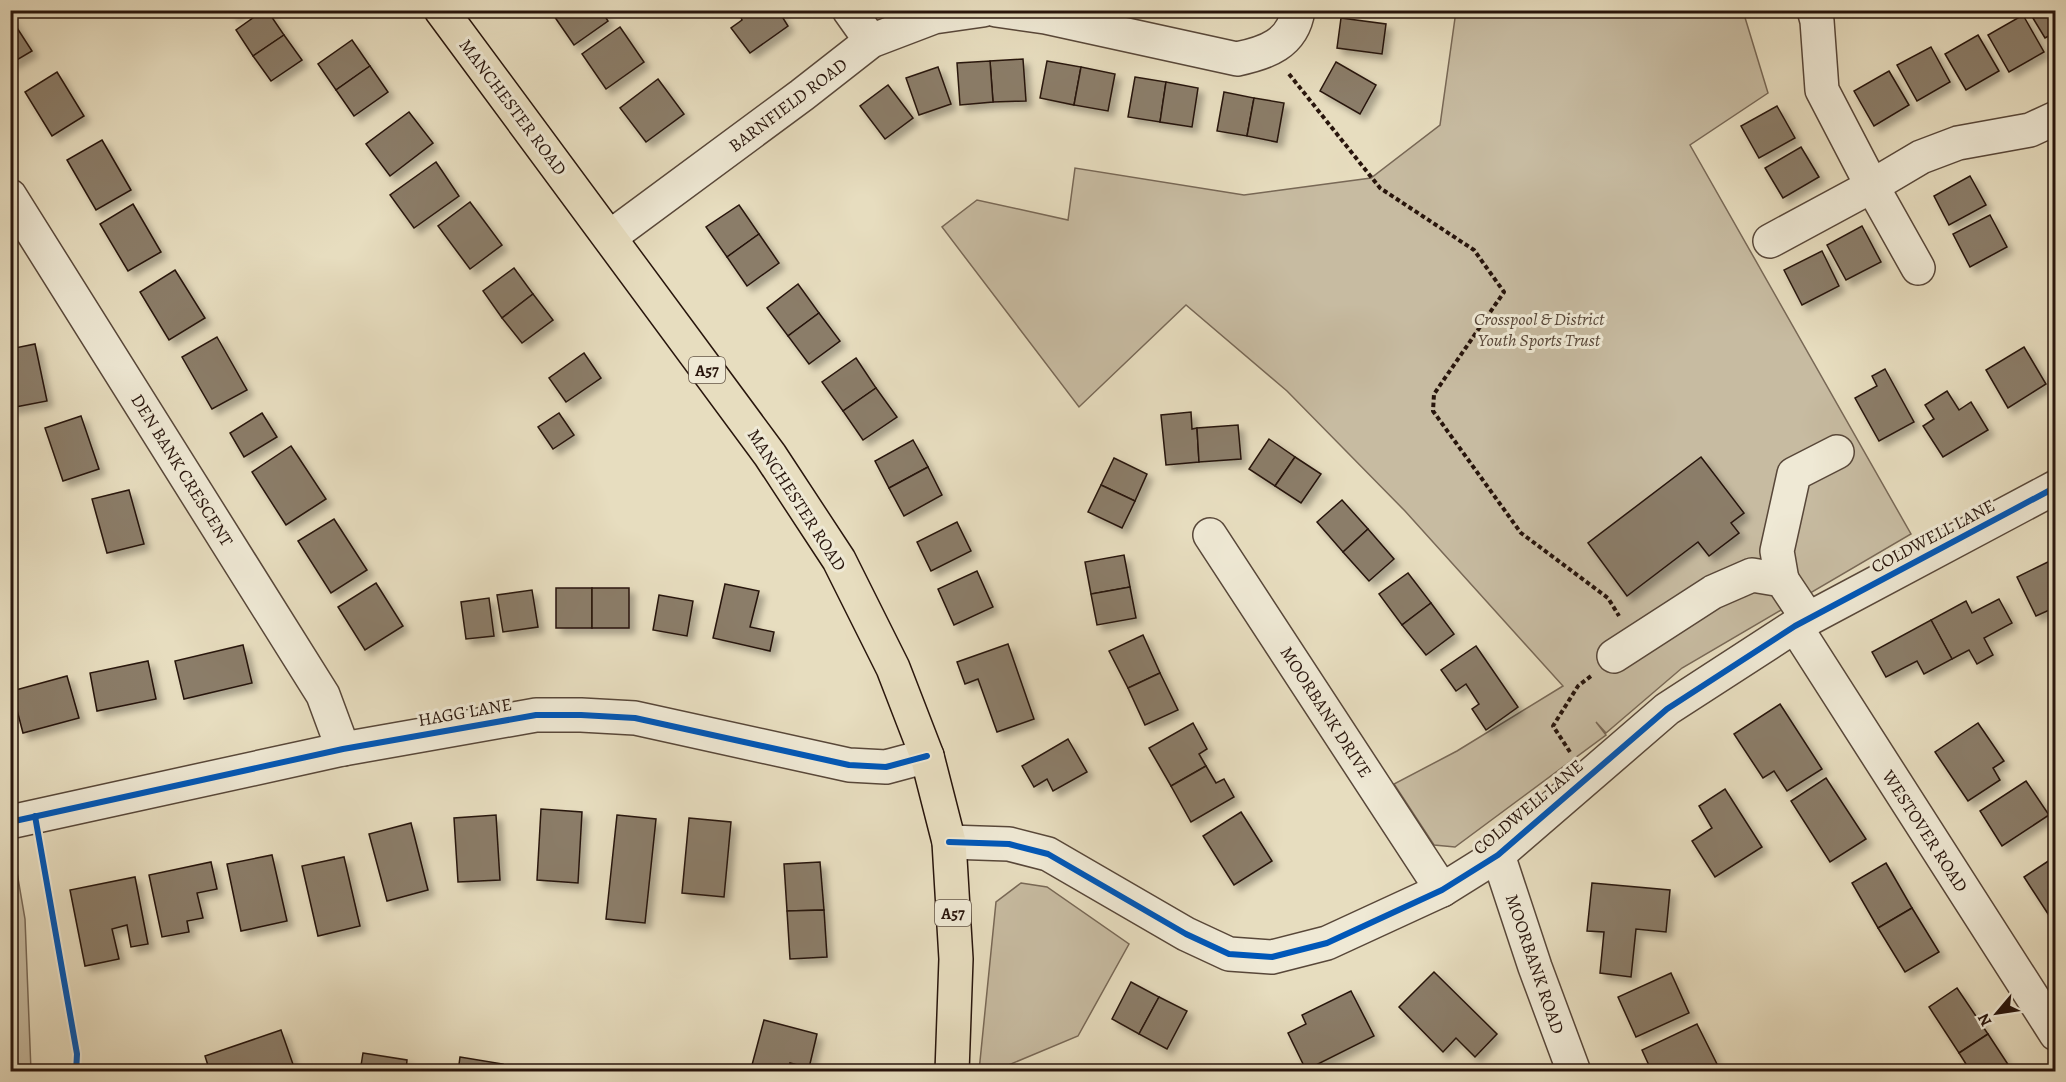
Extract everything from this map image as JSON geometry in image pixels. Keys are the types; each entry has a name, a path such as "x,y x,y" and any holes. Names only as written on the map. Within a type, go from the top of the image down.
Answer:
{"main road":[{"name":"MANCHESTER ROAD","path":"441,10 770,455 839,560 893,668 927,756 949,842 956,959 952,1071"}],"street":[{"path":"849,10 871,41"},
{"name":"BARNFIELD ROAD","path":"610,237 871,41 934,17 983,10"},
{"path":"996,10 1045,17 1237,59 1263,54 1287,38 1298,10"},
{"path":"1814,10 1817,21 1822,90 1918,268"},
{"path":"1770,241 1921,157 1958,143 2030,130 2055,118"},
{"name":"DEN BANK CRESCENT","path":"10,196 323,695 343,749"},
{"path":"1625,649 1713,592 1752,575 1782,580 1777,551 1794,474 1837,452"},
{"name":"COLDWELL LANE","path":"949,842 1009,844 1048,854 1186,934 1229,954 1272,957 1327,943 1442,890 1498,855 1667,709 1801,623 2055,487"},
{"name":"MOORBANK DRIVE","path":"1210,535 1442,890"},
{"name":"WESTOVER ROAD","path":"1782,580 1801,623 2055,1035"},
{"name":"HAGG LANE","path":"10,822 343,749 536,715 635,718 849,765 886,767 927,756"},
{"name":"MOORBANK ROAD","path":"1498,855 1535,967 1574,1071"}],"path":[{"path":"1269,49 1380,188 1474,250 1504,292 1434,394 1433,411 1521,533 1608,598 1625,649 1578,687 1552,726 1587,777"}],"green space":[{"name":"Crosspool & District Youth Sports Trust","path":"1456,11 1743,11 1768,93 1690,145 1911,534 1682,668 1606,733 1596,722 1606,735 1455,847 1434,845 1394,784 1457,751 1563,686 1405,511 1287,391 1186,305 1079,407 942,227 977,200 1068,220 1075,168 1244,195 1371,178 1440,125"},
{"path":"11,849 13,849 25,919 31,1071 11,1071"},
{"path":"1021,883 1047,887 1129,944 1078,1036 994,1071 979,1071 996,902"}],"building":[{"path":"230,10 242,10 234,16"},
{"path":"267,10 284,35 253,56 236,30"},
{"path":"555,10 601,10 608,21 574,45 552,13"},
{"path":"738,10 778,10 788,26 750,53 731,28 742,20"},
{"path":"2028,10 2056,10 2056,32 2045,38"},
{"path":"2023,15 2044,52 2009,72 1988,35"},
{"path":"10,17 32,51 10,64"},
{"path":"1341,18 1386,24 1382,54 1337,48"},
{"path":"620,27 644,62 606,89 582,54"},
{"path":"284,35 302,60 271,81 253,56"},
{"path":"1978,35 1999,71 1966,90 1945,54"},
{"path":"352,40 370,66 336,90 318,64"},
{"path":"1931,47 1950,82 1917,101 1897,65"},
{"path":"1023,59 1026,101 993,102 990,61"},
{"path":"990,61 993,102 960,105 957,63"},
{"path":"1047,61 1081,67 1074,105 1040,98"},
{"path":"1336,62 1376,85 1360,114 1320,91"},
{"path":"370,66 388,92 354,116 336,90"},
{"path":"938,67 951,104 919,115 906,78"},
{"path":"1081,67 1115,74 1108,111 1074,105"},
{"path":"1889,71 1909,105 1874,126 1854,91"},
{"path":"57,72 84,116 52,136 25,92"},
{"path":"1135,77 1166,82 1160,122 1128,117"},
{"path":"658,79 684,114 646,142 620,108"},
{"path":"1166,82 1198,88 1192,127 1160,122"},
{"path":"888,85 913,118 885,139 860,106"},
{"path":"1224,92 1254,98 1247,136 1217,131"},
{"path":"1254,98 1284,103 1277,142 1247,136"},
{"path":"1777,106 1795,138 1759,158 1741,126"},
{"path":"409,112 433,143 390,176 366,144"},
{"path":"102,140 131,190 96,210 67,160"},
{"path":"1801,147 1819,177 1783,198 1765,168"},
{"path":"436,162 459,196 414,228 390,195"},
{"path":"1970,176 1986,205 1949,225 1934,196"},
{"path":"470,202 502,245 470,269 438,226"},
{"path":"133,204 161,252 128,271 100,224"},
{"path":"739,205 759,234 727,257 706,227"},
{"path":"1990,215 2007,247 1970,267 1953,234"},
{"path":"1862,226 1881,262 1846,280 1827,245"},
{"path":"759,234 779,263 747,286 727,257"},
{"path":"1822,251 1839,286 1802,305 1784,270"},
{"path":"514,268 533,294 502,318 483,291"},
{"path":"175,270 205,318 169,340 140,292"},
{"path":"798,284 819,313 788,336 767,308"},
{"path":"533,294 553,320 522,343 502,318"},
{"path":"819,313 840,341 809,364 788,336"},
{"path":"217,337 247,390 212,409 182,357"},
{"path":"35,344 47,401 10,408 10,349"},
{"path":"2024,347 2046,384 2008,408 1986,370"},
{"path":"584,353 601,378 566,402 549,378"},
{"path":"856,358 876,388 843,411 822,382"},
{"path":"1885,369 1914,422 1879,441 1855,398 1877,386 1872,376"},
{"path":"876,388 897,417 863,440 843,411"},
{"path":"1947,391 1959,410 1971,402 1988,430 1943,457 1923,426 1934,419 1925,405"},
{"path":"1191,412 1192,429 1197,428 1199,462 1166,465 1161,415"},
{"path":"262,413 277,437 244,457 230,433"},
{"path":"559,413 574,435 553,449 538,427"},
{"path":"81,416 99,469 63,481 45,428"},
{"path":"1238,425 1241,459 1199,462 1197,428"},
{"path":"1269,439 1295,457 1275,486 1249,469"},
{"path":"913,440 928,467 889,488 875,461"},
{"path":"291,446 326,499 286,525 252,472"},
{"path":"1295,457 1321,474 1301,503 1275,486"},
{"path":"1701,457 1744,513 1731,523 1739,533 1709,556 1698,542 1627,596 1588,543"},
{"path":"1114,458 1147,474 1135,501 1101,485"},
{"path":"928,467 942,495 904,516 889,488"},
{"path":"1101,485 1135,501 1122,528 1088,512"},
{"path":"129,490 144,544 107,553 92,499"},
{"path":"1342,500 1368,529 1343,552 1317,522"},
{"path":"334,519 367,570 331,593 298,541"},
{"path":"957,522 971,551 931,571 917,542"},
{"path":"1368,529 1394,559 1369,581 1343,552"},
{"path":"1124,555 1130,587 1091,594 1085,562"},
{"path":"2056,558 2056,607 2036,616 2017,577"},
{"path":"977,571 993,607 954,625 938,589"},
{"path":"1408,573 1431,603 1402,625 1379,594"},
{"path":"376,583 403,626 365,650 338,607"},
{"path":"725,584 759,591 750,627 774,632 770,651 713,638"},
{"path":"1130,587 1136,618 1097,625 1091,594"},
{"path":"556,588 592,588 592,628 556,628"},
{"path":"592,588 629,588 629,628 592,628"},
{"path":"532,590 538,627 503,632 497,595"},
{"path":"659,595 693,601 687,636 653,630"},
{"path":"489,598 494,636 466,639 461,602"},
{"path":"1999,599 2012,623 1984,638 1993,655 1977,664 1969,650 1952,659 1931,620 1966,601 1972,613"},
{"path":"1431,603 1454,634 1426,655 1402,625"},
{"path":"1931,620 1952,659 1924,674 1917,661 1886,677 1872,652"},
{"path":"1143,635 1160,673 1128,688 1109,651"},
{"path":"1008,644 1034,719 997,732 978,679 965,684 957,662"},
{"path":"243,645 252,683 184,699 175,661"},
{"path":"1476,646 1518,707 1486,730 1472,709 1479,704 1466,684 1456,691 1441,670"},
{"path":"148,661 156,699 97,711 90,673"},
{"path":"1160,673 1178,710 1145,725 1128,688"},
{"path":"67,676 79,718 23,733 12,691"},
{"path":"1780,704 1822,769 1787,791 1774,771 1763,778 1734,734"},
{"path":"1193,723 1207,749 1199,754 1206,766 1171,786 1149,748"},
{"path":"1978,723 2004,761 1993,768 2000,780 1968,801 1935,752"},
{"path":"1068,739 1087,772 1053,791 1047,779 1034,787 1022,766"},
{"path":"1206,766 1216,783 1224,779 1234,797 1191,822 1171,786"},
{"path":"1826,778 1866,839 1830,862 1791,801"},
{"path":"2026,781 2049,815 2002,846 1980,811"},
{"path":"1725,789 1762,847 1715,877 1692,841 1712,828 1699,806"},
{"path":"541,809 582,812 578,883 537,880"},
{"path":"1241,812 1272,861 1234,885 1203,836"},
{"path":"496,815 500,880 458,882 454,818"},
{"path":"617,815 656,819 645,923 606,919"},
{"path":"689,818 731,822 724,897 682,893"},
{"path":"411,823 428,890 387,901 369,834"},
{"path":"272,855 287,921 241,931 227,864"},
{"path":"2056,856 2056,918 2052,920 2024,877"},
{"path":"344,857 360,926 318,936 302,866"},
{"path":"211,862 217,889 197,893 203,918 187,921 189,932 162,937 149,875"},
{"path":"820,862 824,910 787,911 784,864"},
{"path":"1886,863 1912,908 1878,928 1852,883"},
{"path":"135,877 148,944 131,947 127,925 112,929 119,959 85,966 70,890"},
{"path":"1592,883 1670,890 1666,932 1636,929 1631,977 1600,973 1604,932 1587,931"},
{"path":"1912,908 1939,952 1905,972 1878,928"},
{"path":"824,910 827,957 790,959 787,911"},
{"path":"1434,972 1497,1034 1475,1057 1456,1038 1443,1052 1399,1007"},
{"path":"1671,973 1689,1013 1636,1037 1618,997"},
{"path":"1131,982 1159,997 1139,1034 1112,1019"},
{"path":"1957,988 1988,1034 1959,1053 1929,1007"},
{"path":"1351,991 1374,1036 1306,1070 1288,1033 1306,1024 1302,1015"},
{"path":"1159,997 1187,1011 1167,1049 1139,1034"},
{"path":"764,1020 817,1034 809,1068 790,1063 789,1072 777,1072 752,1065"},
{"path":"1697,1024 1720,1070 1652,1072 1642,1050"},
{"path":"281,1030 295,1070 210,1072 205,1056"},
{"path":"1988,1034 2013,1072 1971,1072 1959,1053"},
{"path":"363,1053 407,1060 406,1072 360,1072"},
{"path":"460,1057 503,1064 502,1072 458,1072"}],"cycle path":[{"path":"949,842 1009,844 1048,854 1186,934 1229,954 1272,957 1327,943 1442,890 1498,855 1667,709 1795,626 2056,487"},
{"path":"10,822 343,749 536,715 635,718 849,765 886,767 927,756"},
{"path":"35,816 77,1054 76,1072"}]}
